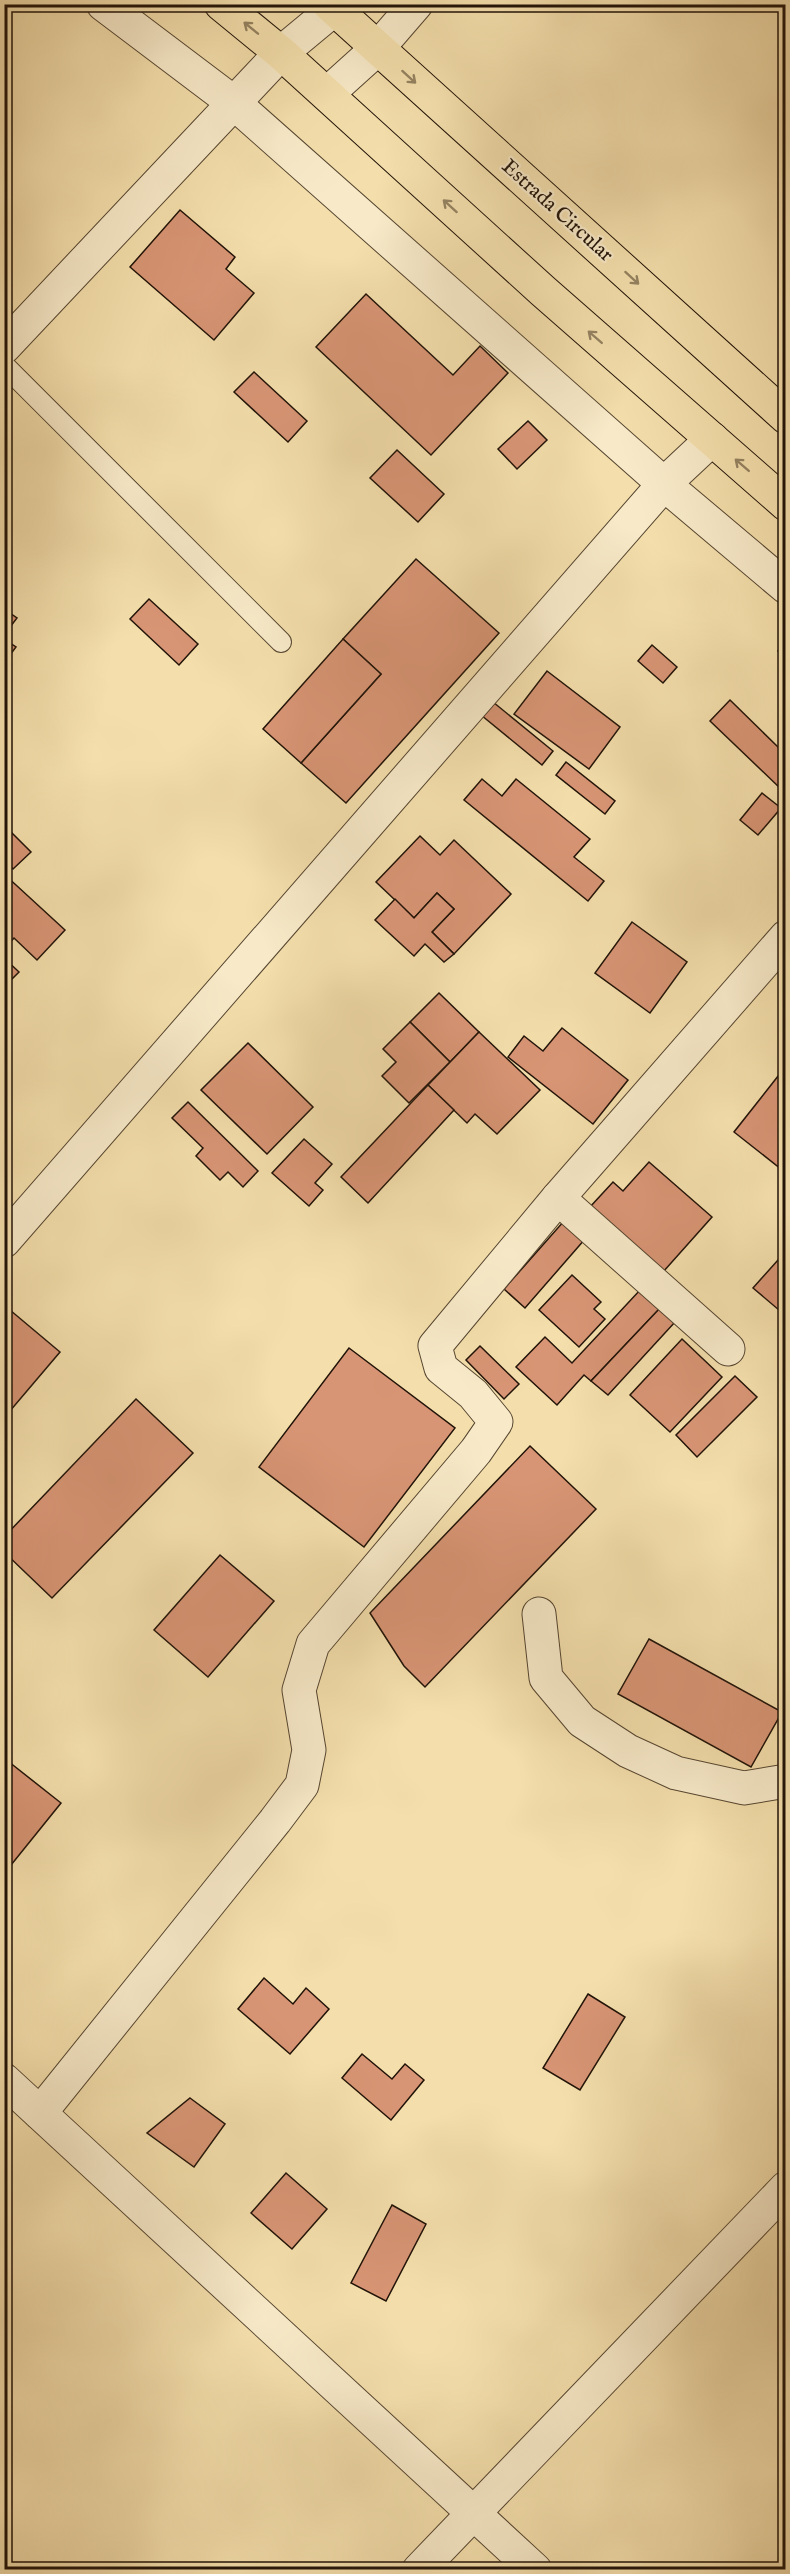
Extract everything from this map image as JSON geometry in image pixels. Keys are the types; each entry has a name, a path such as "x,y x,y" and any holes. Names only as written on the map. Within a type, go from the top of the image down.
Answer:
{"main road":[{"path":"221,4 282,53 543,291 786,504"},
{"name":"Estrada Circular","path":"335,6 378,48 786,417"}],"street":[{"path":"103,4 234,103 664,484 786,587"},
{"path":"327,94 378,48 416,4"},
{"path":"4,347 282,53 335,6"},
{"path":"4,1241 664,484 712,439"},
{"path":"40,2113 302,1785 309,1750 300,1690 312,1644 477,1450 496,1422 473,1394 441,1368 435,1346 558,1197 786,937"},
{"path":"558,1197 728,1349"},
{"path":"539,1614 546,1678 582,1721 628,1751 676,1773 744,1788 786,1781"},
{"path":"4,2080 535,2570"},
{"path":"418,2570 786,2188"}],"lane":[{"path":"4,365 281,642"}],"building":[{"path":"180,210 235,257 226,269 254,293 214,340 130,267"},
{"path":"366,294 453,375 480,346 508,373 431,455 316,347"},
{"path":"254,372 307,421 288,442 234,392"},
{"path":"528,421 547,440 517,469 498,449"},
{"path":"397,450 444,494 418,522 370,478"},
{"path":"416,559 499,633 346,803 301,763 381,674 343,639"},
{"path":"149,599 198,644 179,665 130,619"},
{"path":"4,609 17,618 4,635"},
{"path":"4,639 16,647 4,663"},
{"path":"343,639 381,674 301,763 263,729"},
{"path":"786,643 786,657 778,651"},
{"path":"652,645 677,667 663,683 638,661"},
{"path":"547,671 620,727 589,769 514,714"},
{"path":"730,700 779,748 786,741 786,784 781,789 710,721"},
{"path":"493,702 553,751 542,765 481,715"},
{"path":"566,762 615,801 605,814 556,775"},
{"path":"482,779 502,796 516,779 590,839 574,857 604,881 588,901 464,800"},
{"path":"762,793 781,808 758,835 740,820"},
{"path":"9,830 31,852 13,869 4,860 4,834"},
{"path":"420,836 440,855 454,840 511,894 454,954 432,932 454,909 437,893 414,918 376,882"},
{"path":"4,874 65,930 37,960 14,938 4,949"},
{"path":"437,893 454,909 432,932 454,954 444,962 425,944 414,956 375,920 395,899 414,918"},
{"path":"632,922 687,962 650,1013 595,973"},
{"path":"4,958 19,972 4,987"},
{"path":"439,993 479,1032 450,1062 410,1022"},
{"path":"410,1022 450,1062 409,1103 382,1076 396,1062 383,1049"},
{"path":"562,1028 628,1080 593,1124 508,1057 524,1036 543,1051"},
{"path":"479,1032 540,1090 497,1134 475,1114 467,1123 428,1085"},
{"path":"248,1043 313,1107 267,1154 201,1090"},
{"path":"786,1066 786,1173 734,1132"},
{"path":"428,1085 454,1110 368,1203 341,1177"},
{"path":"188,1102 258,1171 243,1187 228,1172 220,1180 196,1156 203,1148 172,1118"},
{"path":"304,1139 332,1164 315,1183 323,1190 309,1206 272,1173"},
{"path":"649,1162 712,1217 663,1272 590,1207 613,1182 623,1191"},
{"path":"564,1221 585,1239 525,1308 504,1289"},
{"path":"778,1260 786,1266 786,1316 753,1288"},
{"path":"572,1275 601,1302 594,1309 605,1319 579,1347 539,1310"},
{"path":"641,1289 661,1307 591,1381 584,1375 557,1405 516,1367 545,1337 572,1363"},
{"path":"4,1305 60,1352 4,1418"},
{"path":"661,1307 675,1322 608,1395 591,1381"},
{"path":"682,1339 722,1377 670,1432 630,1395"},
{"path":"480,1346 519,1384 504,1399 466,1360"},
{"path":"349,1348 455,1428 364,1547 259,1467"},
{"path":"735,1376 757,1397 697,1457 676,1435"},
{"path":"136,1399 193,1453 52,1598 4,1552 4,1537"},
{"path":"530,1446 596,1509 425,1687 404,1666 370,1613"},
{"path":"220,1555 274,1601 208,1677 154,1630"},
{"path":"649,1639 782,1712 751,1767 618,1694"},
{"path":"4,1758 61,1803 7,1870 4,1868"},
{"path":"264,1978 293,2004 306,1988 329,2009 290,2054 238,2009"},
{"path":"588,1994 625,2017 580,2090 543,2068"},
{"path":"362,2054 392,2079 405,2064 424,2080 391,2120 342,2078"},
{"path":"190,2098 225,2124 194,2167 147,2133"},
{"path":"286,2173 327,2209 292,2249 251,2213"},
{"path":"392,2205 426,2224 386,2301 351,2283"}]}
